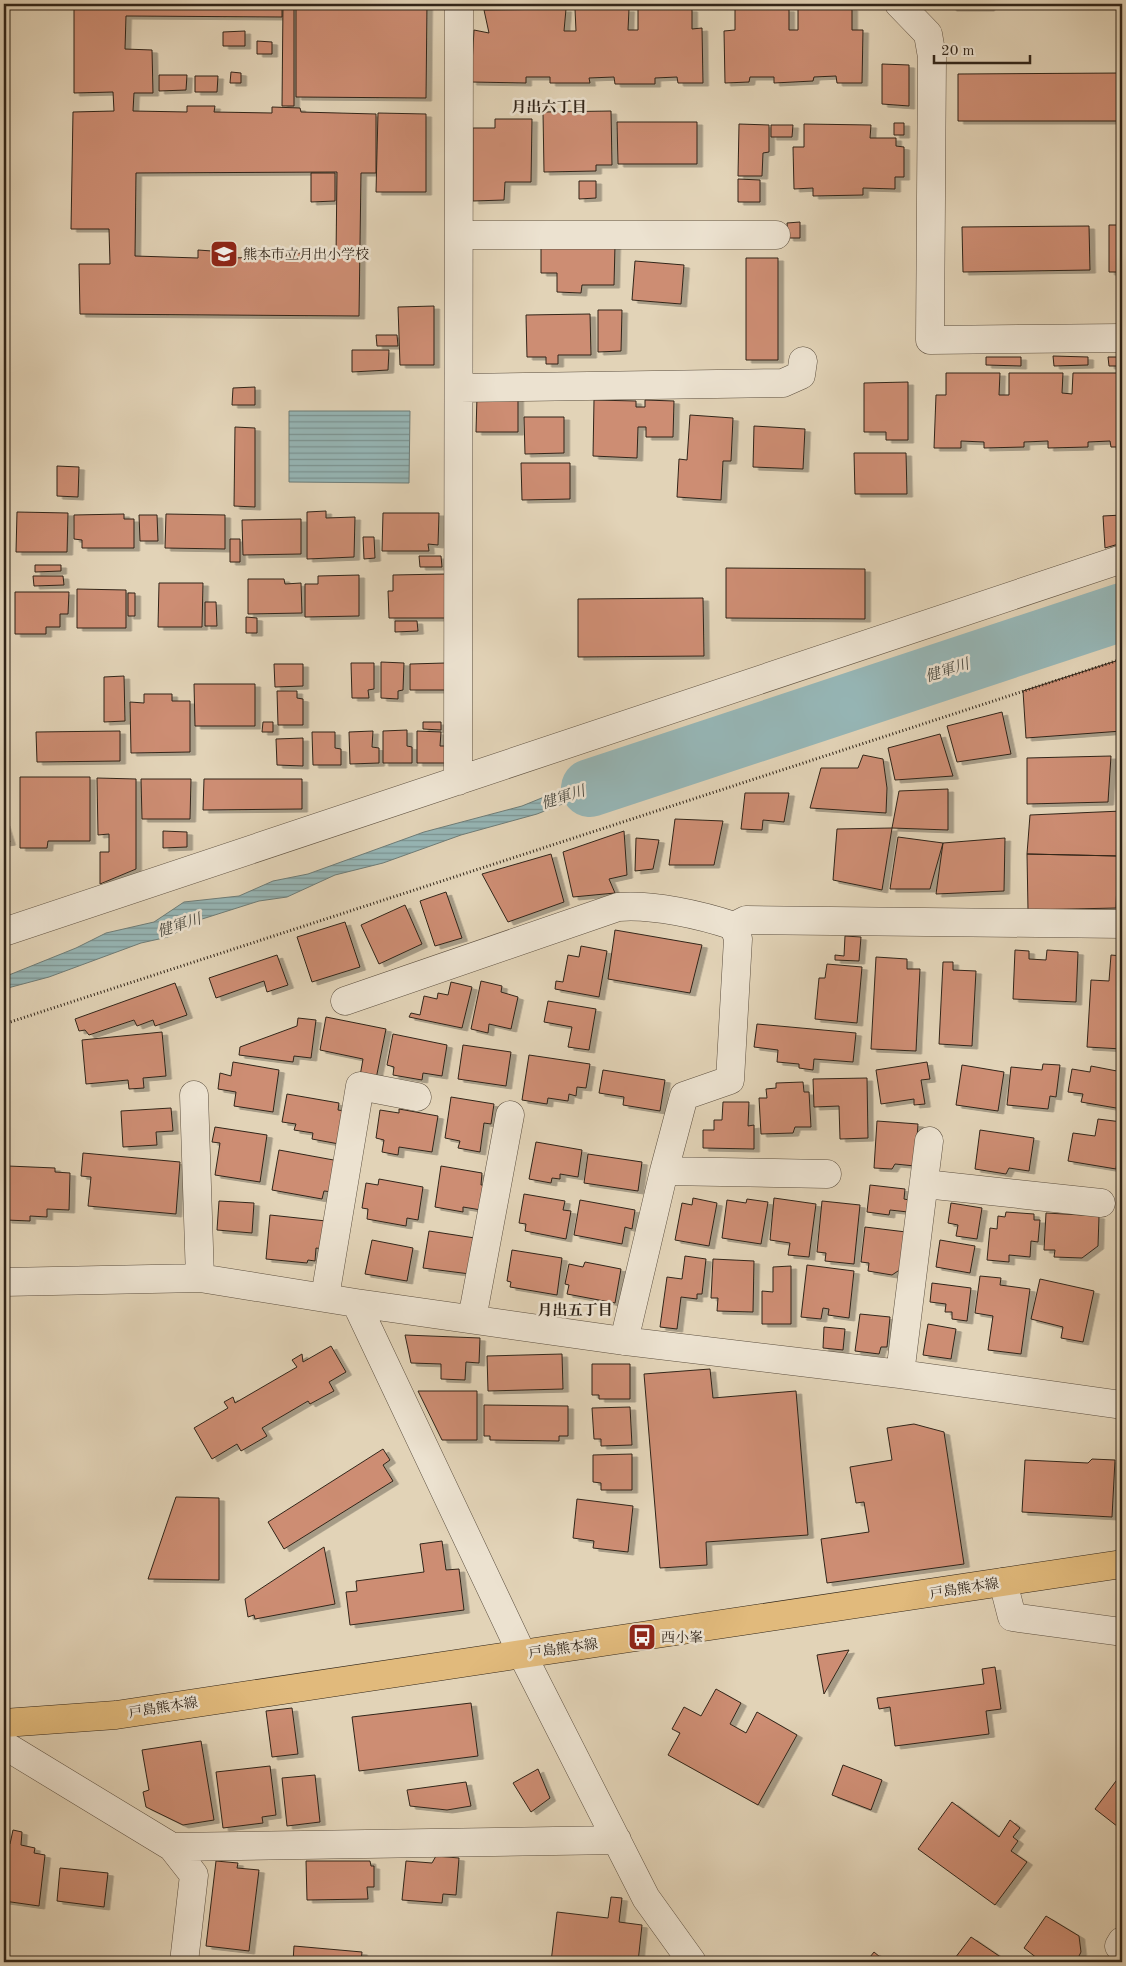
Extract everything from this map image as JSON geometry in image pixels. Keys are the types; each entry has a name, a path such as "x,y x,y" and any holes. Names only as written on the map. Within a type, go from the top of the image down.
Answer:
{"main road":[{"name":"戸島熊本線","path":"4,1723 116,1714 1122,1564"}],"street":[{"path":"458,780 460,4"},
{"path":"899,4 928,34 932,57 930,340 1122,338"},
{"path":"460,235 776,235"},
{"path":"460,388 784,383 801,375 803,361"},
{"path":"4,932 1122,559"},
{"path":"345,1001 618,907 633,906 711,918 734,926 746,920 1122,924"},
{"path":"624,1341 664,1171 684,1096 730,1080 738,938 734,926"},
{"path":"324,1297 360,1086 417,1097"},
{"path":"194,1094 200,1278"},
{"path":"472,1319 510,1115"},
{"path":"900,1374 930,1141"},
{"path":"664,1171 827,1174"},
{"path":"924,1184 1101,1203"},
{"path":"4,1282 200,1278 356,1303 624,1341 900,1374 1122,1405"},
{"path":"356,1303 522,1654 646,1898 692,1962"},
{"path":"1003,1582 1012,1617 1122,1632"},
{"path":"4,1745 172,1847 194,1875 184,1962"},
{"path":"172,1847 617,1840"}],"path":[{"path":"4,1024 1122,659"}],"water":[{"path":"289,411 410,411 409,483 289,482"},
{"path":"732,721 739,734 537,814 461,835 383,863 335,875 287,897 259,901 199,920 168,937 141,943 49,977 4,989 4,977 76,948 106,933 154,922 184,902 239,896 273,881 308,874 424,832 522,806 598,775 652,760 657,756 659,745"}],"building":[{"path":"74,4 282,4 282,17 126,16 125,49 152,50 153,93 134,93 133,111 187,112 187,106 215,106 214,112 272,113 272,107 300,108 301,112 376,114 376,173 361,173 359,316 80,314 79,264 110,264 109,229 71,229 73,112 114,111 113,92 74,93","holes":["337,172 336,257 314,259 314,253 287,253 286,257 225,258 226,252 198,250 198,258 135,256 136,173"]},
{"path":"283,4 294,4 294,106 282,106"},
{"path":"296,4 427,4 426,98 296,97"},
{"path":"951,4 989,4 989,8 951,8"},
{"path":"798,7 852,8 852,30 863,30 862,83 837,83 836,76 814,77 813,81 774,83 774,77 750,77 749,82 725,83 724,31 735,30 735,8 789,9 789,30 798,30"},
{"path":"638,8 692,9 692,29 702,28 703,83 678,83 677,77 655,78 655,84 615,84 614,77 589,78 590,83 550,83 550,77 526,77 526,83 471,82 474,30 489,33 484,10 566,9 564,31 576,31 575,9 629,9 628,30 638,30"},
{"path":"245,31 245,46 223,46 223,32"},
{"path":"257,41 272,42 272,54 257,54"},
{"path":"882,64 909,65 909,106 882,104"},
{"path":"231,72 241,73 241,83 230,83"},
{"path":"1122,73 1122,121 958,121 958,74"},
{"path":"159,75 187,75 186,90 159,91"},
{"path":"195,76 218,76 217,92 195,92"},
{"path":"611,111 612,165 596,165 596,171 544,172 543,112"},
{"path":"378,113 426,114 426,192 376,192"},
{"path":"495,119 532,119 531,182 505,182 504,200 473,201 473,128 495,128"},
{"path":"617,122 697,122 697,164 618,164"},
{"path":"894,123 904,123 904,135 894,135"},
{"path":"739,124 769,125 769,152 763,153 762,176 738,176"},
{"path":"804,124 871,125 870,138 896,138 896,146 904,147 904,177 895,177 895,189 863,188 863,195 813,196 813,188 794,189 793,147 804,147"},
{"path":"771,125 793,125 792,137 771,137"},
{"path":"311,173 335,173 335,201 311,202"},
{"path":"738,179 760,180 760,202 738,202"},
{"path":"579,181 596,181 596,198 579,199"},
{"path":"800,222 800,238 788,238 787,223"},
{"path":"1109,225 1122,225 1122,272 1109,272"},
{"path":"1089,226 1090,270 963,272 962,227"},
{"path":"541,244 615,246 614,285 582,285 581,293 557,292 557,273 541,273"},
{"path":"746,258 778,258 778,360 746,360"},
{"path":"635,261 684,265 681,304 632,300"},
{"path":"434,306 434,365 400,365 398,307"},
{"path":"598,310 622,310 621,351 598,352"},
{"path":"590,314 591,355 558,355 558,364 546,364 546,357 527,357 526,315"},
{"path":"376,335 397,335 398,346 377,346"},
{"path":"352,350 389,350 388,370 352,372"},
{"path":"1053,356 1088,357 1088,365 1054,366"},
{"path":"986,357 1021,357 1021,366 986,365"},
{"path":"1108,357 1122,357 1122,366 1109,366"},
{"path":"946,373 1000,373 999,395 1009,395 1009,373 1063,373 1062,393 1072,394 1073,373 1122,373 1122,447 1111,447 1110,441 1088,442 1088,447 1048,448 1048,441 1024,442 1024,447 984,448 984,442 961,441 961,448 934,448 936,395 946,395"},
{"path":"908,382 908,440 886,440 886,432 864,432 864,383"},
{"path":"255,387 255,405 232,405 233,388"},
{"path":"477,396 518,397 518,432 476,432"},
{"path":"594,400 636,401 636,407 645,407 645,400 674,401 673,437 646,437 646,427 638,427 637,458 593,456"},
{"path":"690,415 733,418 731,461 723,461 721,500 677,497 679,459 687,460"},
{"path":"524,417 564,417 564,453 525,454"},
{"path":"754,426 805,429 803,469 753,467"},
{"path":"235,427 255,428 255,507 234,506"},
{"path":"854,453 906,453 907,494 855,494"},
{"path":"521,463 570,463 570,499 522,500"},
{"path":"57,466 79,467 78,497 57,496"},
{"path":"326,511 326,518 355,517 354,557 307,559 307,512"},
{"path":"17,512 68,513 67,552 16,552"},
{"path":"383,513 439,513 438,545 428,544 429,551 382,551"},
{"path":"124,514 124,519 134,519 134,548 82,548 82,540 74,539 74,515"},
{"path":"166,514 225,515 225,549 165,548"},
{"path":"139,515 157,515 158,541 140,541"},
{"path":"1122,515 1122,543 1105,548 1103,516"},
{"path":"301,519 301,554 243,555 242,520"},
{"path":"363,537 374,537 375,558 364,559"},
{"path":"230,539 240,539 240,562 230,562"},
{"path":"419,556 441,556 442,567 420,567"},
{"path":"35,565 61,565 61,571 35,572"},
{"path":"726,568 865,569 865,619 726,618"},
{"path":"447,574 448,618 389,618 388,591 393,591 393,575"},
{"path":"359,575 359,616 305,617 305,584 318,584 318,576"},
{"path":"33,576 63,576 64,585 34,586"},
{"path":"248,579 284,579 285,584 301,583 302,613 248,614"},
{"path":"159,583 203,583 202,627 158,627"},
{"path":"77,589 126,590 126,628 77,628"},
{"path":"15,592 69,592 68,614 60,614 60,627 46,627 46,634 15,634"},
{"path":"128,593 135,593 135,616 128,616"},
{"path":"703,598 704,656 578,657 578,599"},
{"path":"205,602 216,602 217,626 205,626"},
{"path":"246,617 257,618 257,633 246,633"},
{"path":"395,621 417,621 418,631 395,632"},
{"path":"1122,659 1122,731 1026,738 1023,691"},
{"path":"381,662 404,663 403,690 398,691 398,699 381,698"},
{"path":"351,663 374,663 374,689 368,690 369,698 352,698"},
{"path":"445,663 447,690 410,690 410,664"},
{"path":"274,664 303,664 303,686 275,687"},
{"path":"124,676 125,721 104,722 104,677"},
{"path":"194,684 255,684 255,726 195,726"},
{"path":"277,691 297,691 297,698 303,699 303,725 278,725"},
{"path":"144,694 172,694 172,701 190,701 190,752 131,753 130,702 144,703"},
{"path":"1002,712 1011,754 957,762 947,726"},
{"path":"263,722 273,722 273,732 262,732"},
{"path":"423,722 441,722 441,730 423,729"},
{"path":"407,730 407,746 412,747 412,763 383,763 383,731"},
{"path":"120,731 120,761 37,762 36,732"},
{"path":"373,731 372,747 379,748 379,763 350,764 349,732"},
{"path":"417,731 441,732 440,746 446,746 446,763 417,763"},
{"path":"312,732 335,732 335,748 341,749 341,765 313,765"},
{"path":"940,734 953,776 895,780 888,748"},
{"path":"303,738 303,766 277,765 276,739"},
{"path":"863,755 883,759 887,788 886,813 810,808 821,768 858,768"},
{"path":"1111,756 1108,802 1027,804 1027,758"},
{"path":"20,777 90,777 90,841 48,841 47,848 20,848"},
{"path":"97,778 136,779 136,869 100,884 100,852 109,852 109,834 98,835"},
{"path":"141,779 191,779 190,819 142,819"},
{"path":"204,779 302,779 302,809 203,810"},
{"path":"948,789 948,830 892,828 899,791"},
{"path":"745,793 789,793 784,822 763,820 762,830 741,829"},
{"path":"1122,811 1118,856 1027,854 1030,815"},
{"path":"675,819 723,821 714,865 669,865"},
{"path":"4,823 10,842 4,843"},
{"path":"892,828 882,890 833,880 837,829"},
{"path":"163,831 187,832 187,847 163,848"},
{"path":"624,831 627,875 609,879 615,893 573,897 563,852"},
{"path":"898,837 943,843 930,889 890,889"},
{"path":"636,838 659,840 653,869 635,871"},
{"path":"1005,838 1004,891 936,894 943,843"},
{"path":"551,854 564,902 508,922 482,874"},
{"path":"1027,854 1118,856 1116,908 1028,910"},
{"path":"446,892 462,938 435,946 420,901"},
{"path":"405,905 422,944 379,964 361,925"},
{"path":"345,922 360,967 312,982 297,937"},
{"path":"615,930 702,945 690,993 608,979"},
{"path":"845,936 861,937 859,961 835,960 835,955 844,956"},
{"path":"581,946 607,951 599,997 555,989 556,981 563,982 568,955 579,957"},
{"path":"1015,950 1029,951 1029,959 1046,960 1047,950 1078,952 1076,1002 1013,999"},
{"path":"277,955 288,985 267,992 264,981 216,998 209,978"},
{"path":"1111,955 1122,956 1122,1049 1087,1047 1091,980 1109,981"},
{"path":"876,957 907,959 907,969 920,969 916,1051 871,1049"},
{"path":"943,962 953,962 953,970 976,971 972,1046 939,1044"},
{"path":"827,964 862,967 857,1023 815,1019 819,978 825,978"},
{"path":"481,981 502,986 501,992 518,997 511,1029 489,1024 488,1033 471,1029"},
{"path":"451,982 472,987 462,1028 409,1017 411,1013 420,1015 424,996 437,999 438,993 448,995"},
{"path":"175,983 187,1015 155,1026 153,1020 137,1026 134,1020 89,1035 85,1030 79,1031 75,1019"},
{"path":"548,1001 596,1009 589,1050 568,1047 572,1027 544,1022"},
{"path":"326,1017 386,1029 376,1079 360,1076 363,1059 320,1050"},
{"path":"298,1018 316,1020 311,1058 294,1056 293,1062 239,1055 240,1047 297,1026"},
{"path":"757,1024 856,1033 853,1062 814,1059 813,1070 799,1068 799,1064 777,1062 778,1050 754,1047"},
{"path":"162,1032 166,1076 143,1078 144,1088 129,1089 128,1080 86,1084 82,1040"},
{"path":"393,1034 447,1045 442,1076 423,1073 422,1080 393,1075 394,1067 387,1065"},
{"path":"463,1045 511,1052 506,1086 458,1079"},
{"path":"529,1055 590,1064 586,1088 577,1087 576,1096 569,1094 568,1101 548,1098 547,1104 522,1100"},
{"path":"233,1062 279,1070 273,1112 234,1106 236,1092 218,1089 220,1073 231,1076"},
{"path":"927,1062 930,1079 921,1080 925,1104 914,1105 914,1099 881,1104 876,1070"},
{"path":"1043,1064 1060,1065 1056,1097 1050,1096 1048,1109 1007,1105 1011,1067 1042,1070"},
{"path":"962,1065 1004,1072 998,1111 956,1105"},
{"path":"1091,1066 1122,1072 1122,1109 1081,1102 1083,1094 1068,1092 1072,1069 1090,1072"},
{"path":"603,1070 665,1080 660,1111 623,1105 624,1097 599,1093"},
{"path":"867,1078 868,1138 840,1139 839,1106 814,1107 813,1079"},
{"path":"803,1082 804,1092 809,1092 811,1127 795,1127 793,1133 761,1134 759,1098 767,1098 766,1089 776,1088 776,1083"},
{"path":"287,1094 339,1103 338,1110 345,1111 339,1144 312,1139 313,1133 294,1130 296,1124 282,1122"},
{"path":"451,1097 494,1104 491,1124 484,1123 480,1152 458,1148 460,1141 445,1138"},
{"path":"723,1102 749,1102 748,1126 754,1125 754,1149 703,1148 703,1130 714,1130 714,1120 722,1120"},
{"path":"171,1108 173,1131 156,1132 157,1145 123,1147 121,1111"},
{"path":"399,1109 438,1116 432,1152 399,1147 398,1155 382,1152 384,1140 376,1138 380,1110 399,1113"},
{"path":"1098,1119 1122,1122 1116,1169 1068,1161 1073,1133 1095,1136"},
{"path":"877,1121 918,1124 915,1166 895,1164 892,1169 874,1168"},
{"path":"215,1127 267,1135 260,1182 215,1175 220,1143 212,1142"},
{"path":"980,1130 1034,1138 1029,1171 1009,1168 1006,1174 975,1169"},
{"path":"536,1142 582,1150 578,1177 560,1174 560,1179 552,1178 551,1183 529,1179"},
{"path":"279,1150 339,1161 333,1192 324,1191 322,1199 272,1190"},
{"path":"83,1153 180,1162 176,1214 88,1206 91,1177 81,1176"},
{"path":"588,1154 642,1162 638,1191 584,1183"},
{"path":"8,1166 55,1168 55,1172 70,1173 69,1210 47,1209 47,1217 30,1216 30,1221 6,1220"},
{"path":"441,1166 482,1173 481,1185 486,1185 481,1210 463,1207 463,1212 435,1207"},
{"path":"379,1179 423,1187 418,1220 407,1218 406,1226 367,1219 368,1209 362,1208 366,1183 378,1185"},
{"path":"870,1185 905,1189 904,1199 909,1200 908,1212 890,1210 889,1215 867,1212"},
{"path":"524,1194 565,1201 563,1210 571,1211 566,1239 525,1231 526,1224 519,1223"},
{"path":"693,1198 717,1203 709,1246 675,1240 682,1203 692,1205"},
{"path":"774,1198 816,1204 809,1257 788,1255 790,1243 770,1240"},
{"path":"747,1199 768,1202 761,1244 722,1238 727,1200 746,1203"},
{"path":"580,1200 635,1210 632,1229 625,1227 622,1244 574,1235"},
{"path":"219,1201 254,1203 252,1233 217,1230"},
{"path":"822,1201 860,1205 854,1264 825,1261 826,1253 817,1252"},
{"path":"951,1203 982,1208 977,1239 956,1236 958,1225 948,1223"},
{"path":"1006,1212 1034,1214 1034,1220 1040,1220 1038,1242 1031,1241 1030,1257 1009,1255 1009,1262 987,1260 990,1228 997,1229 998,1216 1005,1217"},
{"path":"1046,1213 1099,1216 1098,1246 1082,1258 1054,1257 1055,1250 1044,1250"},
{"path":"270,1215 326,1221 323,1249 316,1248 315,1261 308,1260 307,1263 266,1259"},
{"path":"865,1227 906,1232 901,1269 892,1275 868,1271 869,1263 861,1262"},
{"path":"429,1231 475,1238 470,1274 423,1268"},
{"path":"372,1240 413,1248 407,1281 365,1274"},
{"path":"940,1240 975,1246 970,1273 936,1267"},
{"path":"512,1250 562,1258 557,1295 510,1287 511,1282 507,1281"},
{"path":"685,1256 706,1259 702,1294 697,1294 697,1299 681,1297 677,1329 660,1327 667,1277 682,1279"},
{"path":"713,1259 754,1261 753,1312 717,1311 718,1298 711,1298"},
{"path":"585,1262 621,1269 615,1303 567,1294 569,1285 565,1284 569,1264 583,1267"},
{"path":"807,1265 854,1271 849,1318 828,1315 829,1309 823,1308 821,1319 801,1317"},
{"path":"791,1266 791,1324 762,1324 762,1291 773,1292 773,1267"},
{"path":"980,1276 1001,1278 1000,1285 1030,1289 1021,1354 988,1350 993,1316 975,1313"},
{"path":"1040,1279 1094,1291 1083,1342 1061,1338 1063,1327 1031,1319"},
{"path":"932,1283 971,1288 967,1321 952,1319 952,1312 945,1312 946,1304 930,1302"},
{"path":"860,1314 890,1317 887,1347 881,1347 879,1354 855,1351"},
{"path":"928,1324 956,1329 951,1359 923,1355"},
{"path":"824,1327 845,1329 843,1350 823,1348"},
{"path":"405,1335 480,1338 479,1363 466,1362 465,1380 441,1379 441,1364 411,1363"},
{"path":"331,1346 346,1372 329,1382 334,1391 310,1404 308,1401 262,1428 267,1436 241,1451 237,1444 212,1459 194,1428 228,1408 224,1402 233,1397 235,1403 297,1367 292,1360 302,1354 303,1362"},
{"path":"562,1354 563,1389 488,1391 487,1356"},
{"path":"592,1364 630,1364 630,1399 599,1399 599,1395 592,1395"},
{"path":"710,1369 713,1398 796,1391 808,1535 706,1542 707,1565 660,1568 644,1374"},
{"path":"418,1391 477,1391 477,1440 442,1440"},
{"path":"484,1405 568,1406 568,1436 559,1436 559,1441 490,1440 490,1436 484,1436"},
{"path":"630,1407 632,1445 601,1446 601,1439 594,1439 592,1408"},
{"path":"914,1424 944,1432 964,1564 827,1583 821,1539 869,1532 864,1502 856,1503 850,1467 892,1460 887,1428"},
{"path":"383,1449 390,1460 383,1465 393,1481 284,1549 268,1522"},
{"path":"632,1454 632,1490 601,1490 601,1483 593,1482 593,1455"},
{"path":"1092,1459 1115,1460 1112,1517 1022,1512 1025,1460 1088,1463"},
{"path":"176,1497 219,1498 219,1580 148,1579"},
{"path":"577,1499 633,1506 628,1552 593,1548 594,1541 573,1538"},
{"path":"442,1541 446,1570 459,1569 464,1610 350,1625 346,1592 357,1591 356,1581 424,1572 420,1544"},
{"path":"324,1547 335,1604 255,1619 254,1615 248,1617 245,1599"},
{"path":"849,1650 824,1694 817,1655"},
{"path":"995,1667 1001,1709 986,1711 989,1734 895,1746 890,1707 879,1709 877,1698 984,1684 982,1669"},
{"path":"716,1689 741,1703 730,1724 746,1733 757,1712 797,1735 758,1805 668,1755 680,1733 672,1729 684,1707 701,1716"},
{"path":"471,1703 478,1756 359,1771 352,1717"},
{"path":"292,1708 298,1754 272,1757 266,1711"},
{"path":"201,1741 214,1820 183,1825 146,1807 143,1792 149,1790 142,1750"},
{"path":"843,1765 882,1780 871,1810 832,1795"},
{"path":"270,1766 276,1815 262,1817 263,1823 223,1828 216,1772"},
{"path":"538,1769 550,1798 531,1812 513,1783"},
{"path":"1122,1773 1122,1830 1095,1809"},
{"path":"315,1775 320,1822 287,1826 282,1778"},
{"path":"466,1782 471,1806 447,1810 410,1806 407,1790"},
{"path":"952,1802 999,1837 1010,1820 1020,1828 1013,1837 1018,1841 1011,1851 1027,1862 995,1905 918,1849"},
{"path":"13,1830 22,1832 21,1845 35,1848 34,1853 45,1855 39,1906 4,1901 4,1848 6,1843 10,1844"},
{"path":"436,1856 459,1858 456,1895 443,1894 442,1903 402,1900 406,1861 432,1863"},
{"path":"216,1861 238,1863 237,1868 259,1870 249,1951 206,1946"},
{"path":"306,1861 370,1861 371,1866 374,1866 374,1887 367,1887 368,1899 307,1900"},
{"path":"60,1868 108,1873 104,1907 57,1901"},
{"path":"611,1897 622,1898 619,1922 642,1925 638,1962 551,1962 557,1912 608,1918"},
{"path":"1046,1916 1079,1936 1081,1952 1076,1962 1042,1962 1024,1948"},
{"path":"971,1937 1008,1962 952,1962"},
{"path":"294,1946 362,1952 361,1962 293,1962"},
{"path":"874,1952 886,1962 866,1962"}],"waterway":[{"name":"健軍川","path":"590,788 1122,612"}],"place":[{"name":"熊本市立月出小学校","path":"224,254"},
{"name":"西小峯","path":"642,1637"}],"district":[{"name":"月出六丁目","path":"549,107"},
{"name":"月出五丁目","path":"575,1310"}]}
